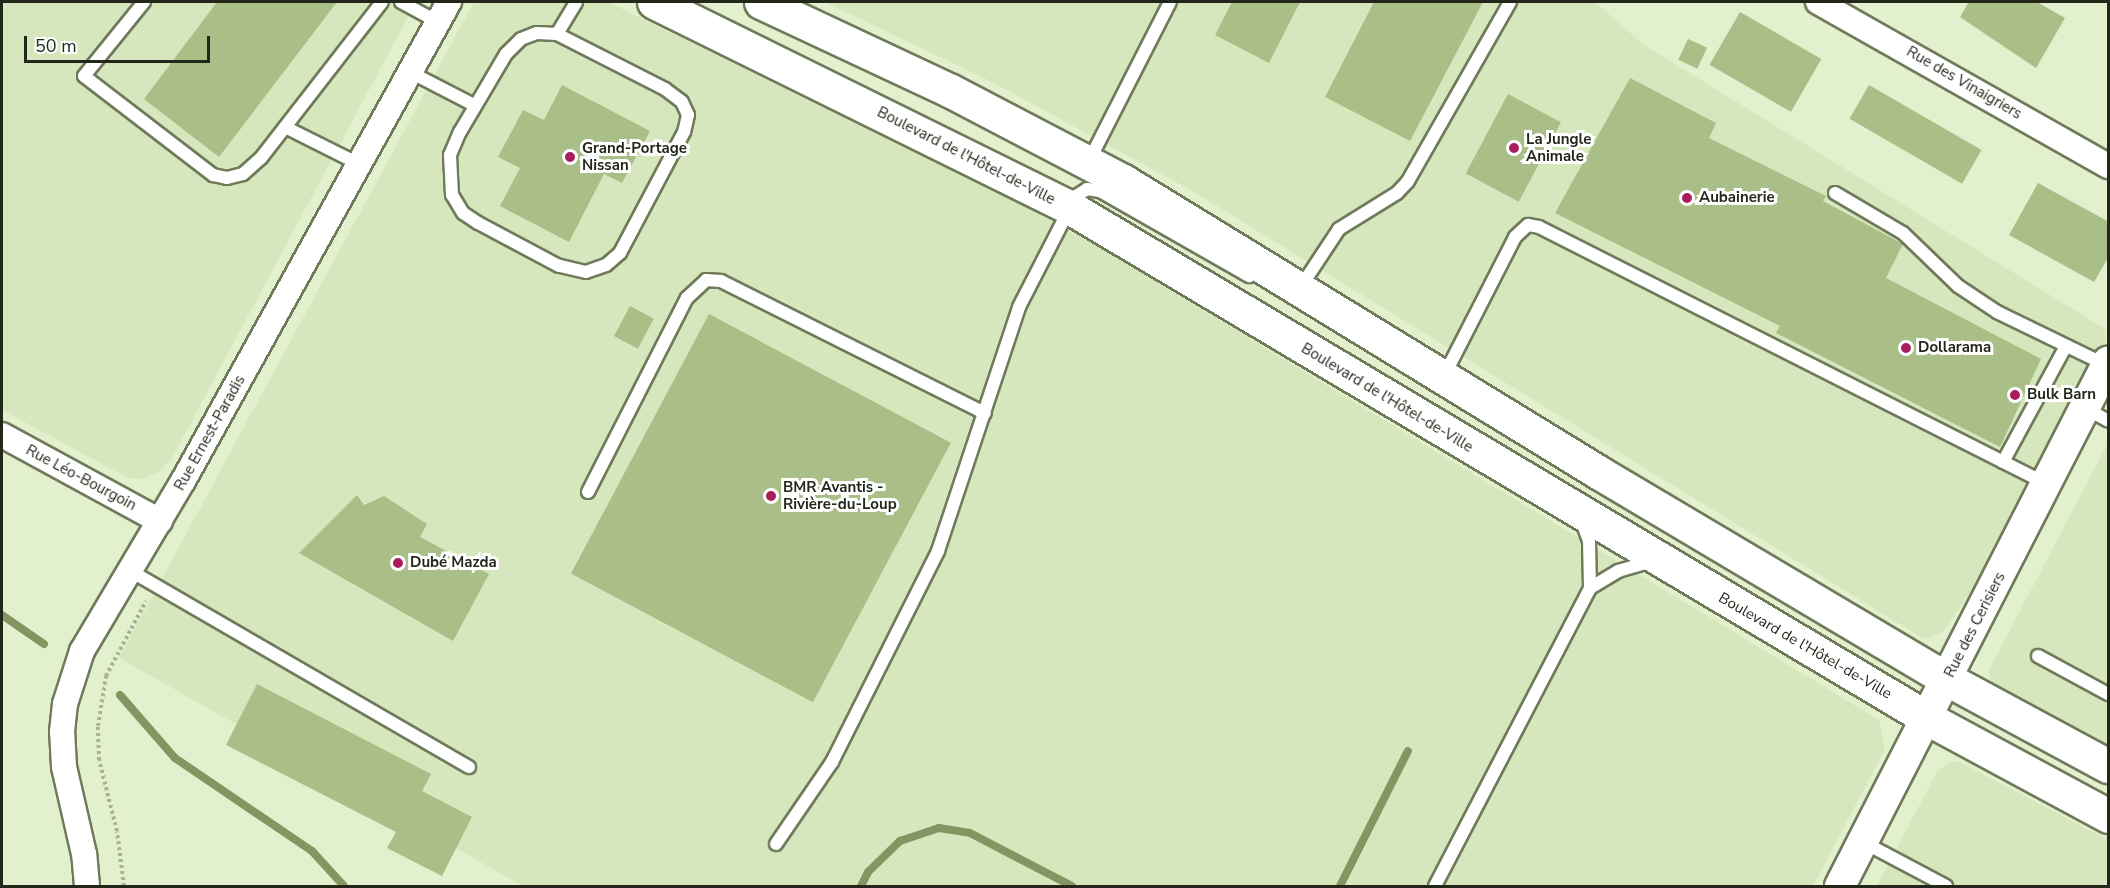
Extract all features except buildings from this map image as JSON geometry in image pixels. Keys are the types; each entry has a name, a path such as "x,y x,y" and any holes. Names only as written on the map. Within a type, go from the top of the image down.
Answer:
{"main road":[{"name":"Boulevard de l'Hôtel-de-Ville","path":"654,2 1069,207 1927,718 2109,816"},
{"path":"761,2 798,9 1089,162 1947,679 2109,766"}],"street":[{"name":"Rue des Vinaigriers","path":"1818,2 2109,166"},
{"name":"Rue Ernest-Paradis","path":"87,886 84,854 64,767 65,704 82,651 160,521 443,12"},
{"name":"Rue des Cerisiers","path":"1840,886 2046,484 2097,415 2108,364"},
{"name":"Rue Léo-Bourgoin","path":"2,435 160,521"}],"lane":[{"path":"144,2 84,76 213,174 227,178 243,174 285,127 382,2"},
{"path":"401,2 443,12"},
{"path":"558,34 576,2"},
{"path":"1089,162 1170,2"},
{"path":"1300,288 1339,229 1397,193 1408,181 1510,2"},
{"path":"537,33 558,34 665,89 682,102 688,115 684,132 620,253 606,265 586,272 559,266 463,213 452,195 450,155 474,105 506,54 521,39 537,33"},
{"path":"410,72 474,105"},
{"path":"285,127 359,164"},
{"path":"776,844 832,762 938,551 1022,300 1069,207 1082,191 1094,188 1242,273 1359,324"},
{"path":"1834,194 1903,233 1958,286 1998,312 2065,348 2108,364"},
{"path":"1444,376 1515,237 1528,225 1539,227 2046,484"},
{"path":"588,492 687,298 706,280 721,281 985,413"},
{"path":"2003,462 2065,348"},
{"path":"1435,886 1590,588 1589,541 1578,512"},
{"path":"1590,588 1618,571 1659,560"},
{"path":"129,570 470,767"},
{"path":"2038,656 2109,694"},
{"path":"1863,842 1946,886"}],"path":[{"path":"124,886 118,839 99,760 100,699 106,676 156,585"}],"shaded area":[{"path":"2,2 416,2 172,458 158,473 142,479 128,478 2,410"},
{"path":"474,2 608,2 1025,207 1092,243 1879,720 1885,749 1813,886 523,886 119,658"},
{"path":"825,2 1595,2 1644,45 2105,329 2107,365 2046,484 1943,632 1924,639 1189,189 990,81"},
{"path":"2108,443 2108,747 1993,684 1988,672"},
{"path":"1958,761 2108,840 2108,886 1877,886 1937,772 1948,763"}],"waterway":[{"path":"2,615 44,644"},
{"path":"120,695 175,758 312,851 344,886"},
{"path":"1340,886 1408,751"},
{"path":"861,886 868,872 900,841 939,828 970,833 1072,886"}],"place":[{"name":"La Jungle Animale","path":"1514,148"},
{"name":"Grand-Portage Nissan","path":"570,157"},
{"name":"Aubainerie","path":"1687,198"},
{"name":"Dollarama","path":"1906,348"},
{"name":"Bulk Barn","path":"2015,395"},
{"name":"BMR Avantis - Rivière-du-Loup","path":"771,496"},
{"name":"Dubé Mazda","path":"398,563"}]}
